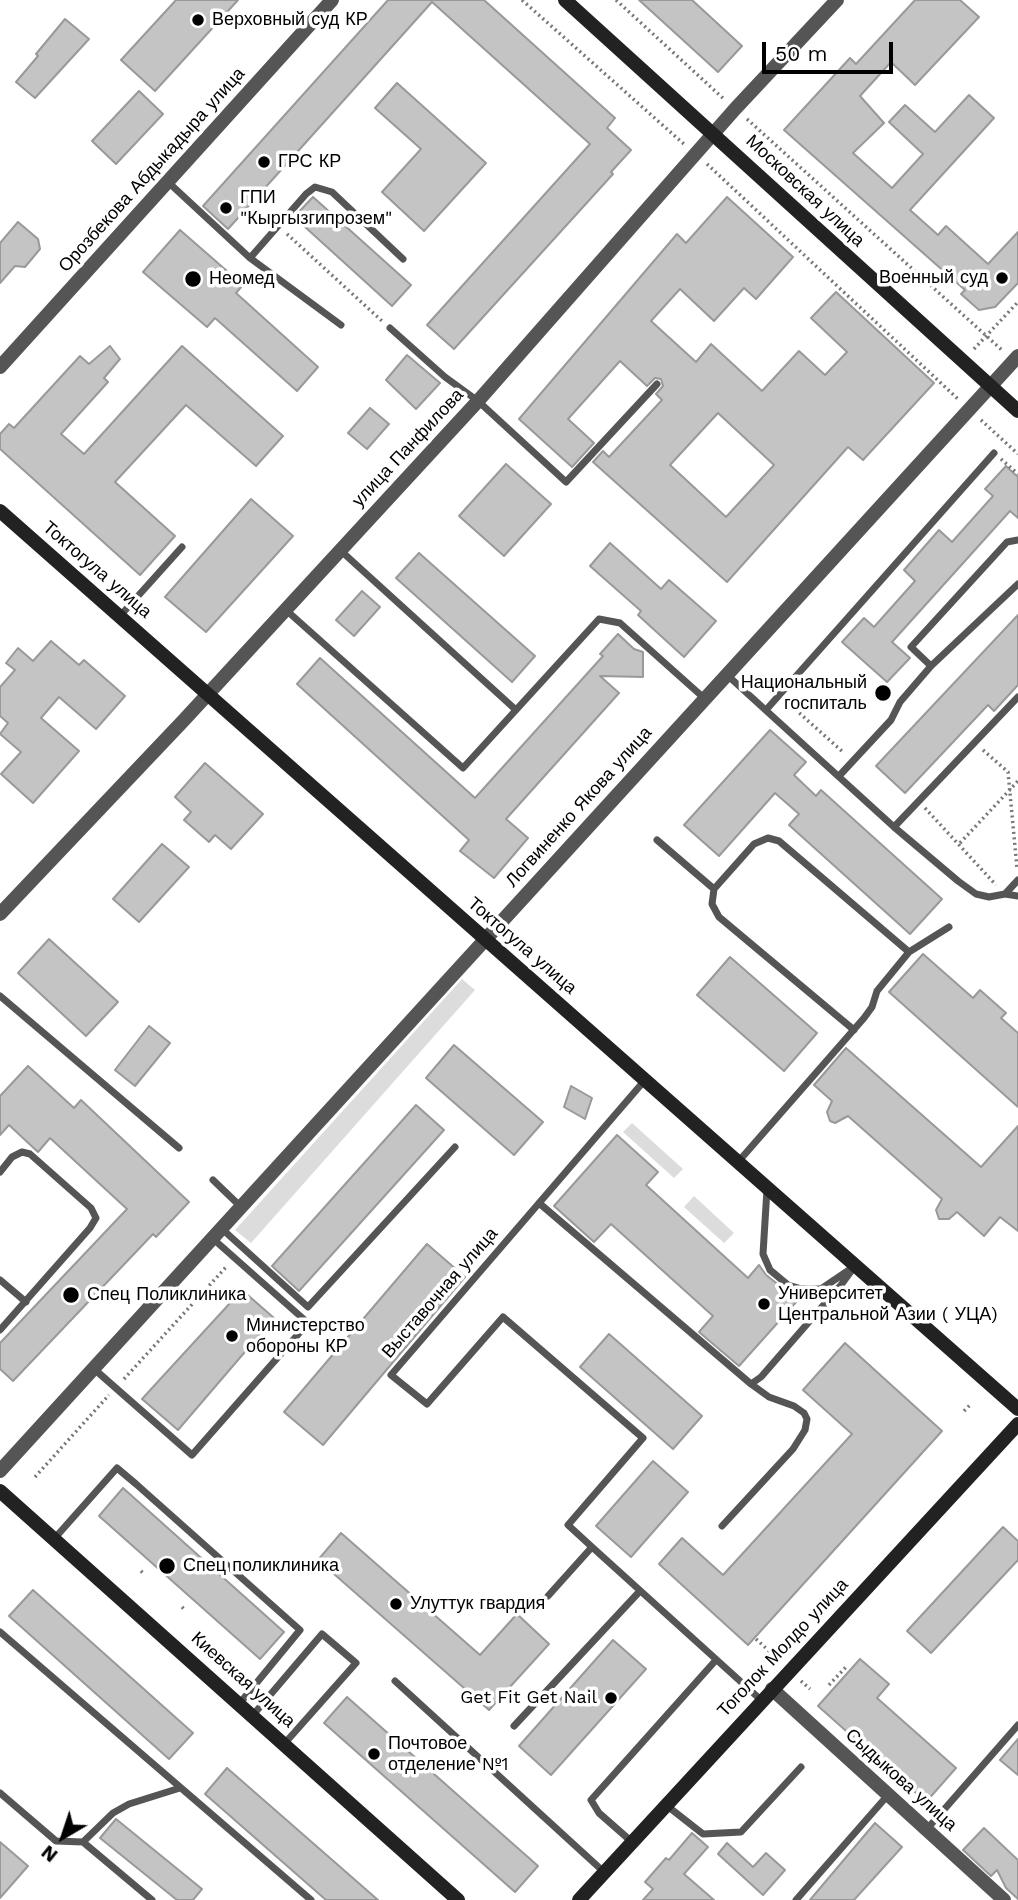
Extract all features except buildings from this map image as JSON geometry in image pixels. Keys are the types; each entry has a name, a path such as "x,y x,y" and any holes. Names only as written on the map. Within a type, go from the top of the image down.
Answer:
{"main road":[{"name":"Московская улица","path":"565,0 1018,411"},
{"name":"Токтогула улица","path":"0,511 1018,1409"},
{"name":"Тоголок Молдо улица","path":"579,1900 1018,1424"},
{"name":"Киевская улица","path":"0,1491 458,1900"}],"street":[{"name":"Орозбекова Абдыкадыра улица","path":"0,366 332,0"},
{"name":"улица Панфилова","path":"0,914 478,401 713,133 837,0"},
{"name":"Логвиненко Якова улица","path":"0,1471 1016,358"},
{"name":"Сыдыкова улица","path":"772,1689 1004,1900"}],"lane":[{"path":"168,182 250,258 341,325"},
{"path":"250,258 315,187 332,192 403,259"},
{"path":"390,328 444,377 478,401 566,482 657,384"},
{"path":"766,709 994,453"},
{"path":"932,666 911,647 1007,542 1018,540"},
{"path":"120,616 182,547"},
{"path":"340,550 516,710"},
{"path":"839,776 891,720 900,702 932,666 1018,584"},
{"path":"285,610 463,768 599,619 620,623 704,698"},
{"path":"726,674 894,827 976,894 989,897 1004,894 1018,896"},
{"path":"894,827 1018,697"},
{"path":"854,1030 719,917 712,904 713,889 754,844 768,838 779,841 909,952"},
{"path":"657,840 713,889"},
{"path":"1004,894 1018,880"},
{"path":"738,1162 854,1030 872,1007 877,991 909,952 949,927"},
{"path":"0,996 179,1148"},
{"name":"Выставочная улица","path":"592,1547 568,1525 643,1438 503,1317 427,1404 391,1375 645,1080"},
{"path":"216,1233 243,1248 308,1307 454,1147"},
{"path":"0,1172 12,1157 22,1152 30,1154 91,1208 96,1218 0,1330"},
{"path":"213,1180 240,1206"},
{"path":"767,1188 763,1254 770,1270 788,1285 802,1289 821,1289 855,1266"},
{"path":"539,1203 751,1384 769,1397 794,1406 804,1413 807,1419 806,1430 793,1449 722,1526"},
{"path":"93,1368 192,1455 308,1322 216,1233"},
{"path":"751,1384 761,1377 841,1286 855,1266"},
{"path":"0,1280 26,1302"},
{"path":"54,1539 117,1468 136,1484 300,1630 240,1703"},
{"path":"548,1595 592,1547 761,1700"},
{"path":"514,1726 640,1591"},
{"path":"0,1632 311,1900"},
{"path":"253,1715 322,1634 356,1663 285,1743"},
{"path":"632,1842 598,1813 591,1800 716,1660"},
{"path":"395,1681 604,1872"},
{"path":"926,1829 1018,1725"},
{"path":"666,1805 703,1834 741,1832 801,1767"},
{"path":"83,1842 113,1813 180,1788"},
{"path":"0,1793 55,1841 83,1842 152,1900"},
{"path":"796,1900 888,1795"}],"path":[{"path":"522,0 696,154 1018,454"},
{"path":"616,0 986,336 1016,358"},
{"path":"278,226 390,328"},
{"path":"962,362 1018,302"},
{"path":"994,453 1018,474"},
{"path":"779,695 853,761"},
{"path":"975,742 1008,772 1018,880"},
{"path":"960,844 1018,781"},
{"path":"918,801 1004,894"},
{"path":"36,1476 243,1248"},
{"path":"964,1411 971,1404"},
{"path":"829,1685 846,1666"}],"shaded area":[{"path":"462,979 475,990 251,1243 235,1230"},
{"path":"632,1123 683,1169 674,1178 623,1132"},
{"path":"694,1196 734,1233 724,1243 684,1207"}],"place":[{"name":"Верховный суд КР","path":"198,20"},
{"name":"ГРС КР","path":"264,162"},
{"name":"ГПИ \"Кыргызгипрозем\"","path":"226,208"},
{"name":"Военный суд","path":"1002,278"},
{"name":"Неомед","path":"193,279"},
{"name":"Национальный госпиталь","path":"883,693"},
{"name":"Спец Поликлиника","path":"71,1295"},
{"name":"Университет Центральной Азии ( УЦА)","path":"764,1304"},
{"name":"Министерство обороны КР","path":"232,1336"},
{"name":"Спец поликлиника","path":"167,1566"},
{"name":"Улуттук гвардия","path":"396,1604"},
{"name":"Get Fit Get Nail","path":"611,1698"},
{"name":"Почтовое отделение №1","path":"374,1754"}]}
